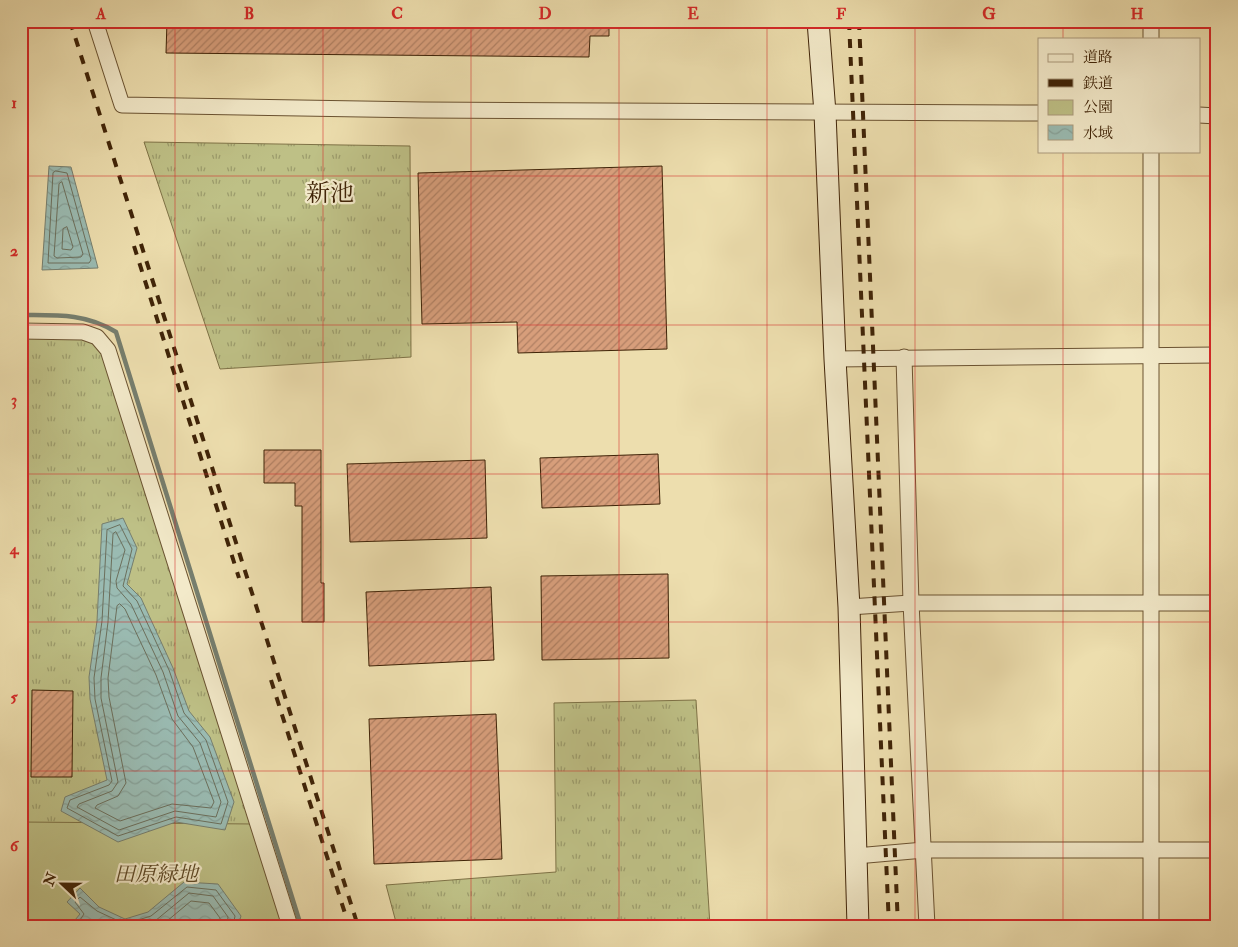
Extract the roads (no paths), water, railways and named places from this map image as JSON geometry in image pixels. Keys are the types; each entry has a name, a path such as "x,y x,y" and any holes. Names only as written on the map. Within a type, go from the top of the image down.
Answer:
{"street":[{"path":"95,21 122,105 424,110 1038,113"},
{"path":"818,21 825,113 835,359 850,606 858,926"},
{"path":"1151,21 1151,38"},
{"path":"1200,115 1217,116"},
{"path":"1151,152 1151,926"},
{"path":"21,331 83,332 97,336 108,350 290,926"},
{"path":"835,359 1217,355"},
{"path":"904,357 911,603 927,926"},
{"path":"850,606 911,603 1217,603"},
{"path":"856,856 924,850 1217,850"}],"water":[{"path":"49,166 71,167 98,268 42,270"},
{"path":"123,518 137,548 127,584 141,598 173,668 189,711 210,737 234,802 225,830 176,822 118,842 61,811 65,797 107,780 90,699 89,677 97,621 102,524"},
{"path":"184,882 218,884 241,916 238,926 70,926 80,914 67,902 80,888 99,907 125,919 148,912"}],"waterway":[{"path":"21,315 58,315 82,318 116,332 301,926"}],"railway":[{"path":"70,21 358,926"},
{"path":"849,21 889,926"},
{"path":"859,21 898,926"},
{"path":"134,246 239,578"},
{"path":"271,680 349,926"}],"district":[{"name":"新池","path":"330,193"}],"park label":[{"name":"田原緑地","path":"156,874"}]}
